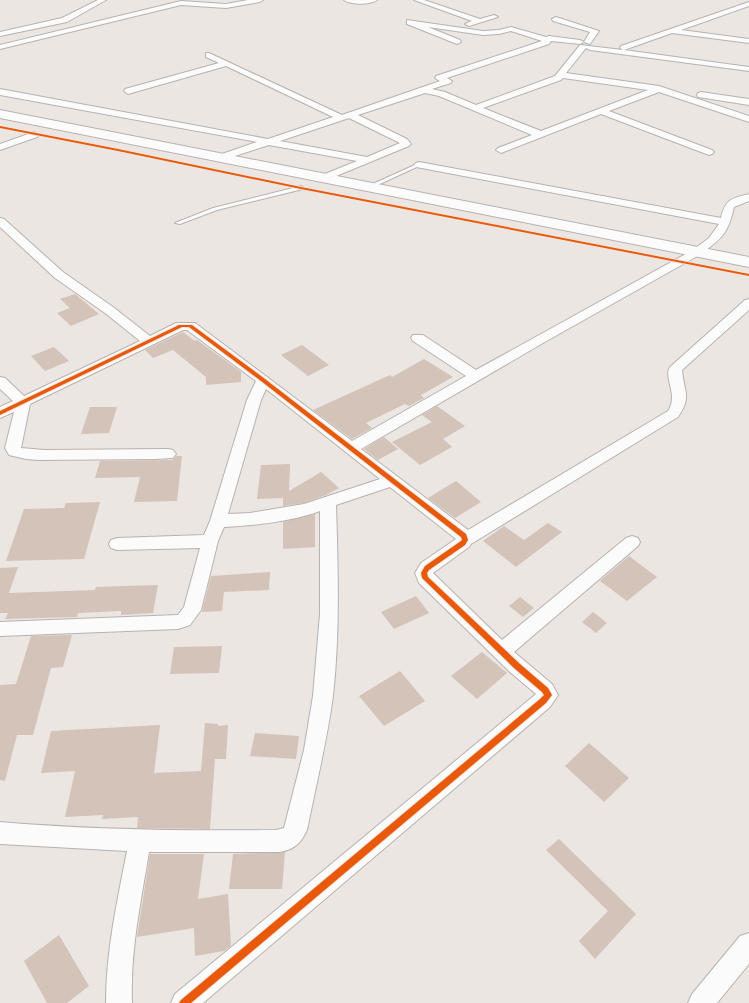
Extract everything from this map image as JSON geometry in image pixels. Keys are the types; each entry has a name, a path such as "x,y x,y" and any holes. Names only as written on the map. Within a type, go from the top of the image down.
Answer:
{"street":[{"path":"1,33 64,20 104,0"},
{"path":"0,47 15,42 141,14 180,0"},
{"path":"239,0 252,2"},
{"path":"169,3 187,2 226,6 260,0"},
{"path":"347,0 374,0"},
{"path":"417,0 480,21"},
{"path":"624,48 749,4"},
{"path":"464,26 494,17"},
{"path":"409,19 499,32"},
{"path":"475,108 558,78 562,74 595,31 556,19"},
{"path":"457,42 410,22 483,33 499,32 511,29 547,41"},
{"path":"672,31 749,42"},
{"path":"1,33 15,42"},
{"path":"739,40 749,36"},
{"path":"222,158 448,81 439,78 547,41 549,38 585,45 749,69"},
{"path":"585,45 624,48 749,65"},
{"path":"209,54 404,141 406,144 324,178"},
{"path":"128,90 227,63"},
{"path":"562,74 749,102"},
{"path":"501,150 659,89 749,119"},
{"path":"417,92 425,90 432,91 540,135"},
{"path":"0,92 368,160"},
{"path":"600,111 709,152"},
{"path":"0,114 749,262"},
{"path":"0,127 301,188 749,275"},
{"path":"0,147 34,135"},
{"path":"419,166 725,222"},
{"path":"351,448 475,376 697,252 720,232 725,222 729,206 749,197"},
{"path":"0,221 59,275 109,310 148,342"},
{"path":"184,1003 543,701 548,695 545,690 517,666 425,578 424,573 427,568 465,540 673,414 677,408 681,396 675,370 680,364 743,315 749,303"},
{"path":"0,413 181,326 190,326 351,448 464,536 465,540"},
{"path":"418,338 475,376"},
{"path":"0,629 178,622 184,620 192,610 210,541 218,520 254,400 262,380"},
{"path":"0,381 23,403"},
{"path":"23,403 13,448 14,451 22,454 108,456 168,454"},
{"path":"218,520 277,516 306,510 328,504 392,480"},
{"path":"0,833 43,837 140,842 283,841 293,836 296,830 319,723 326,663 330,578 328,504"},
{"path":"116,544 210,541"},
{"path":"502,651 632,542"},
{"path":"119,1003 118,984 120,956 140,842"},
{"path":"701,1003 749,945"}],"lane":[{"path":"369,187 419,166"},
{"path":"178,223 215,208 301,188"}],"building":[{"path":"75,294 99,314 71,326 57,313 70,308 60,299"},
{"path":"183,332 195,341 197,340 241,372 241,382 206,385 206,377 173,350 153,358 145,350"},
{"path":"302,345 329,365 308,376 281,355"},
{"path":"54,347 69,361 45,371 31,356"},
{"path":"424,359 453,377 421,395 424,398 409,406 405,404 366,423 372,428 352,439 313,410 390,375 392,377"},
{"path":"437,406 465,426 443,439 452,447 420,465 392,442 432,422 422,415"},
{"path":"90,407 117,407 109,433 81,434"},
{"path":"384,437 398,449 378,460 364,449"},
{"path":"176,456 182,456 177,501 134,502 140,477 95,478 100,461 173,460"},
{"path":"290,464 289,491 321,472 339,488 326,495 304,503 283,506 283,498 257,499 261,465"},
{"path":"456,481 481,502 455,518 428,498"},
{"path":"100,502 84,559 6,561 24,509 64,508 66,503"},
{"path":"315,514 315,547 283,549 283,522"},
{"path":"548,523 562,532 516,567 483,541 504,526 524,540"},
{"path":"629,556 657,577 627,601 600,581"},
{"path":"18,567 9,593 95,590 96,587 158,585 153,613 121,615 121,611 78,613 77,617 5,619 8,613 0,613 0,568"},
{"path":"270,572 269,590 224,592 222,611 202,612 211,576"},
{"path":"416,596 429,613 394,629 381,612"},
{"path":"520,597 534,608 523,617 509,606"},
{"path":"593,612 607,623 596,633 582,622"},
{"path":"72,635 63,667 51,668 33,735 17,735 5,781 0,780 0,685 16,684 31,636"},
{"path":"222,646 219,673 170,674 174,647"},
{"path":"482,652 507,673 477,699 451,676"},
{"path":"400,671 425,701 384,726 359,696"},
{"path":"205,723 218,724 218,726 228,725 226,759 215,759 210,829 137,828 138,817 102,819 103,815 65,817 75,771 41,773 51,731 160,725 154,773 201,771"},
{"path":"255,733 299,736 296,759 250,756"},
{"path":"589,743 629,778 604,802 565,766"},
{"path":"559,839 636,914 595,959 579,941 608,911 546,850"},
{"path":"285,852 282,889 229,889 233,854"},
{"path":"150,854 204,854 198,899 228,894 231,946 224,951 195,956 194,928 137,937"},
{"path":"59,935 89,986 67,1003 47,1003 24,961"}],"cycle path":[{"path":"0,127 301,188 749,275"},
{"path":"0,413 181,326 190,326 263,380 464,536 465,540 463,543 427,568 424,573 425,578 517,666 545,690 548,695 543,701 184,1003"}]}
